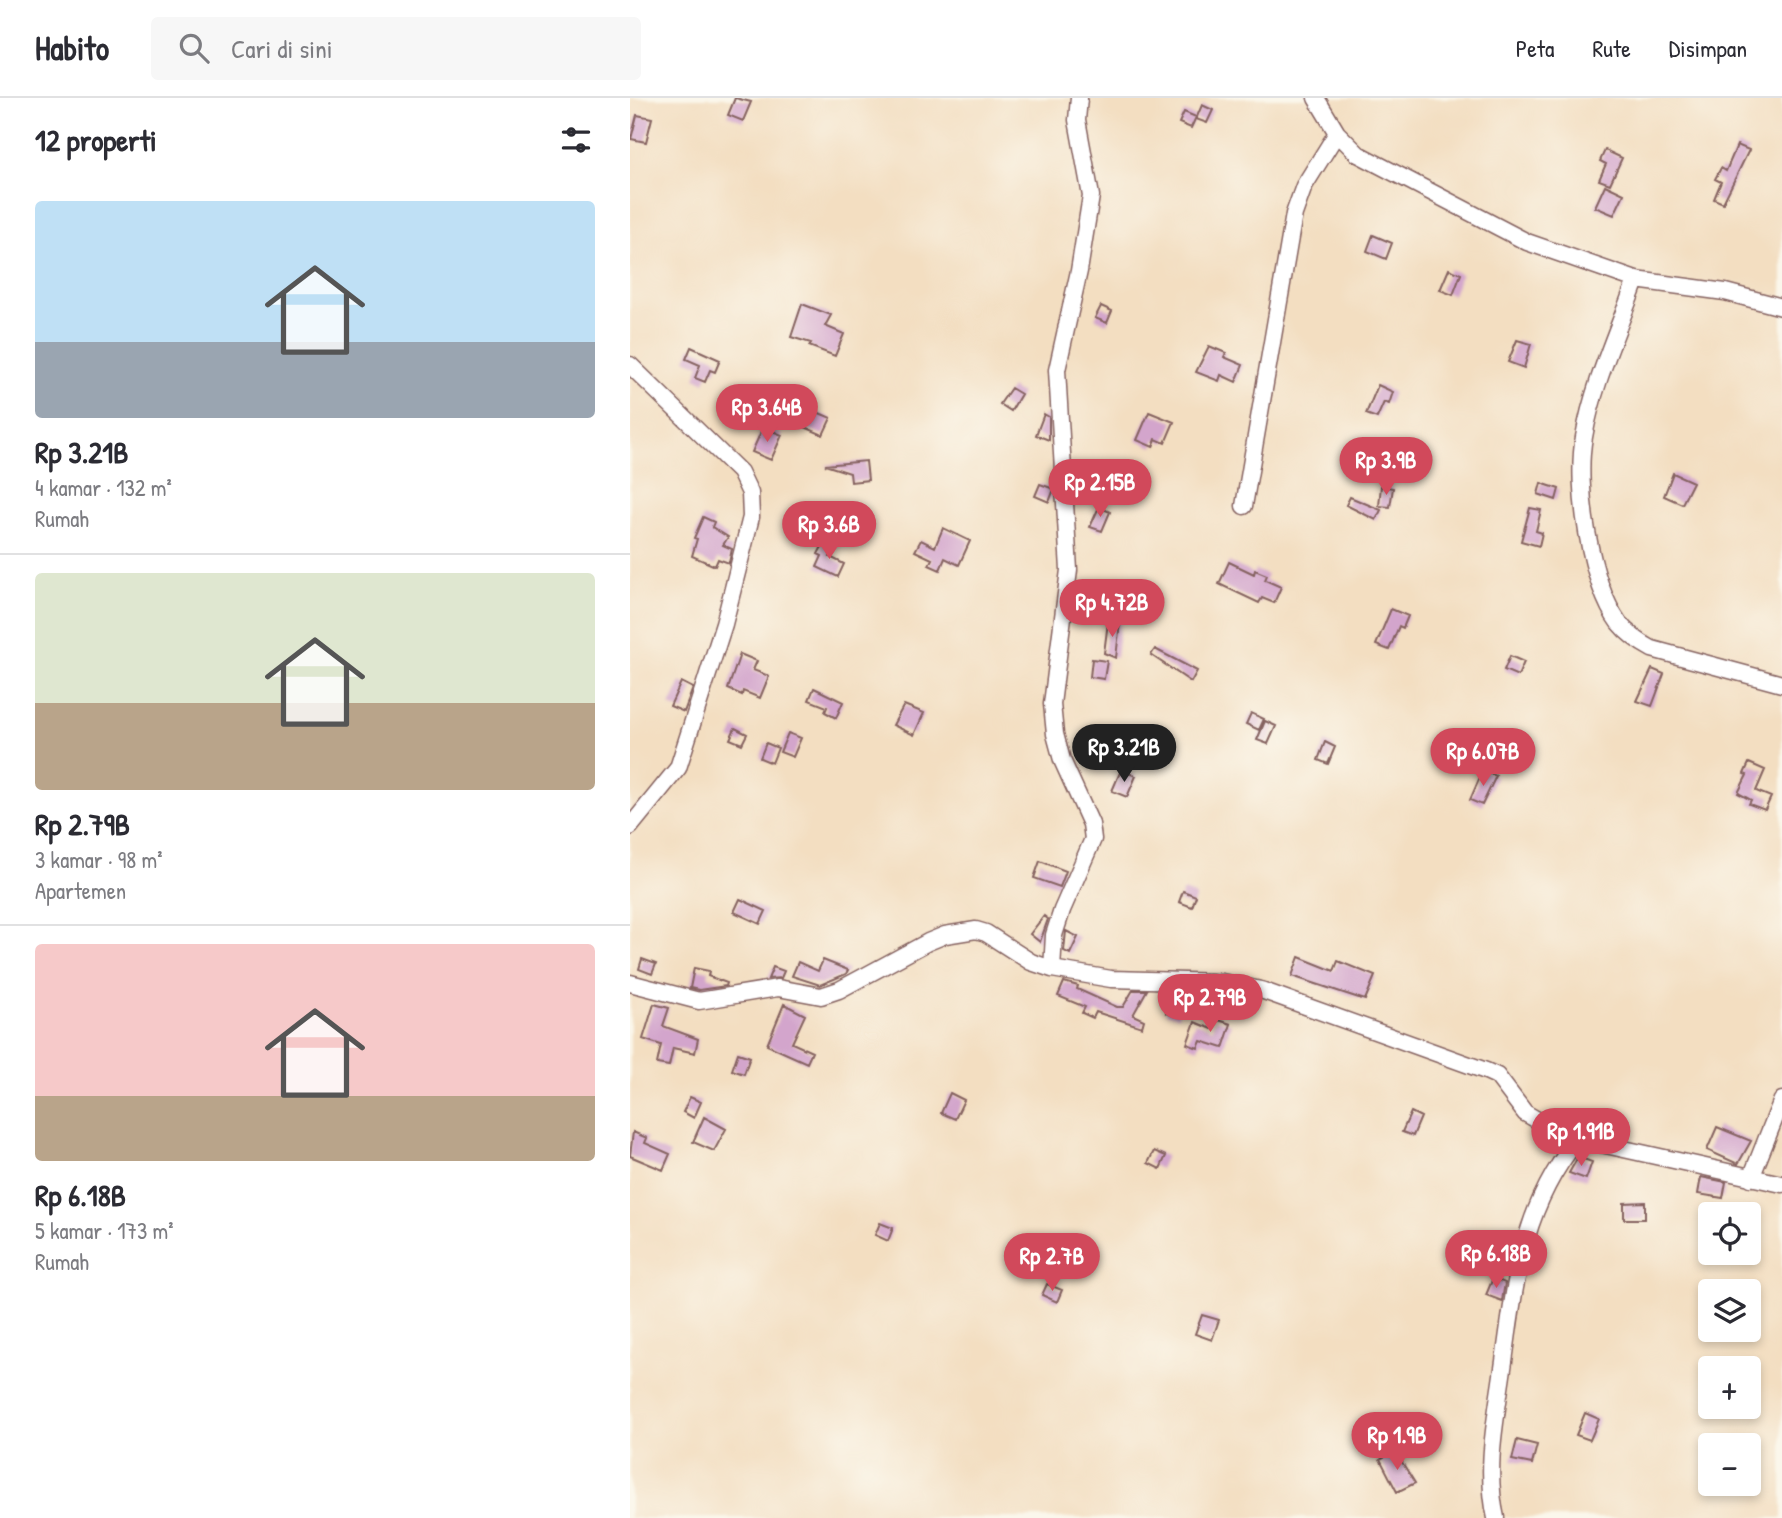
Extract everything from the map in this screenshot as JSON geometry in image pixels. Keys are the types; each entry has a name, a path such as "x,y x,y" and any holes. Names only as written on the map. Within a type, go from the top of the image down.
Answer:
{"street":[{"path":"1052,969 1054,935 1093,839 1091,824 1062,761 1055,734 1052,704 1069,570 1057,370 1079,271 1091,196 1077,120 1079,98"},
{"path":"1316,98 1348,146 1376,166 1527,242 1636,280 1725,292 1782,307"},
{"path":"1244,506 1294,214 1304,186 1338,133"},
{"path":"1636,280 1592,407 1582,448 1586,515 1600,585 1620,624 1652,649 1782,684"},
{"path":"630,365 740,472 746,481 751,504 749,535 740,570 684,752 670,779 630,827"},
{"path":"630,983 699,1001 778,988 821,996 839,990 928,942 945,935 976,930 986,933 1031,962 1052,969 1111,979 1222,982 1262,990 1486,1070 1497,1076 1521,1109 1532,1118 1577,1140 1782,1184"},
{"path":"1751,1178 1782,1100"},
{"path":"1496,1518 1491,1492 1490,1456 1516,1270 1532,1222 1553,1175 1577,1140"}],"building":[{"path":"735,98 751,102 743,121 728,115"},
{"path":"1202,105 1213,110 1207,123 1196,119"},
{"path":"1184,112 1196,117 1191,128 1179,123"},
{"path":"637,115 652,118 646,142 631,139"},
{"path":"1737,145 1749,150 1723,203 1714,199 1721,182 1715,179 1721,168 1726,171"},
{"path":"1605,150 1622,158 1610,184 1599,180 1606,164 1600,161"},
{"path":"1605,185 1624,194 1614,215 1595,207"},
{"path":"1373,235 1392,243 1386,259 1367,251"},
{"path":"1449,269 1461,274 1453,295 1440,290"},
{"path":"802,304 831,315 825,326 844,334 835,356 809,346 811,343 791,337"},
{"path":"1101,306 1112,311 1107,323 1095,318"},
{"path":"1517,340 1531,344 1524,368 1508,362"},
{"path":"1209,346 1226,353 1224,357 1243,365 1236,382 1221,375 1219,381 1196,372"},
{"path":"691,347 720,360 715,372 710,370 705,382 695,378 700,365 686,359"},
{"path":"1378,385 1393,392 1389,404 1384,402 1377,418 1366,414"},
{"path":"1011,388 1021,394 1011,411 1000,404"},
{"path":"787,399 831,418 823,435 779,416"},
{"path":"1149,412 1174,422 1165,443 1156,439 1153,447 1137,440"},
{"path":"1044,414 1049,417 1049,440 1036,435"},
{"path":"763,427 782,435 771,460 752,452"},
{"path":"866,461 868,480 851,482 850,473 825,465"},
{"path":"1132,473 1133,493 1103,495 1094,492 1099,479 1106,482 1109,475"},
{"path":"1673,473 1693,482 1682,504 1664,496"},
{"path":"1541,483 1559,489 1556,500 1538,494"},
{"path":"1040,484 1054,489 1049,502 1035,496"},
{"path":"1381,486 1393,488 1390,507 1379,506"},
{"path":"1350,497 1381,510 1376,520 1346,505"},
{"path":"1099,507 1110,512 1102,531 1090,527"},
{"path":"1530,508 1541,510 1536,531 1542,533 1539,546 1521,541"},
{"path":"703,517 714,522 712,527 728,537 723,545 732,549 729,563 718,559 715,566 692,556 697,539 694,538"},
{"path":"943,528 970,541 959,565 945,558 940,570 929,565 932,559 915,551 921,540 935,547"},
{"path":"824,543 834,549 830,557 844,564 838,577 817,567 822,556 818,554"},
{"path":"1229,562 1254,574 1255,570 1267,575 1265,580 1281,587 1274,603 1262,598 1259,603 1219,584"},
{"path":"1391,609 1408,616 1403,628 1399,626 1389,650 1376,645"},
{"path":"1108,622 1120,622 1116,658 1104,653"},
{"path":"1155,649 1197,671 1191,682 1151,655"},
{"path":"740,654 757,661 753,670 769,676 760,698 743,691 742,695 728,689"},
{"path":"1510,656 1524,662 1518,676 1504,670"},
{"path":"1092,659 1107,661 1104,679 1090,677"},
{"path":"1652,669 1664,674 1652,706 1637,701"},
{"path":"681,682 693,688 684,712 670,706"},
{"path":"814,688 843,702 836,718 825,712 827,707 809,700"},
{"path":"904,705 924,713 914,735 893,725"},
{"path":"1251,713 1264,719 1259,730 1246,724"},
{"path":"1265,721 1276,726 1268,744 1257,740"},
{"path":"735,728 747,734 742,744 730,739"},
{"path":"788,733 801,738 793,757 780,752"},
{"path":"1087,733 1106,741 1101,753 1082,745"},
{"path":"1325,742 1335,747 1328,764 1318,760"},
{"path":"766,743 778,748 772,763 760,758"},
{"path":"1749,763 1765,770 1756,791 1771,797 1765,810 1749,804 1751,800 1738,793 1747,775 1744,774"},
{"path":"1121,770 1136,776 1127,797 1112,791"},
{"path":"1483,770 1496,776 1482,805 1470,800"},
{"path":"1040,861 1066,871 1060,887 1034,878"},
{"path":"1183,891 1196,896 1192,907 1179,902"},
{"path":"740,899 766,911 760,924 734,912"},
{"path":"1044,916 1048,919 1040,942 1030,934"},
{"path":"1066,931 1078,937 1070,954 1064,951"},
{"path":"1299,957 1334,971 1338,961 1375,976 1365,1000 1292,976"},
{"path":"642,959 656,964 652,974 639,969"},
{"path":"823,960 848,970 846,974 820,985 792,976 798,962 818,971"},
{"path":"773,967 784,971 781,978 768,979"},
{"path":"694,968 709,971 708,976 727,983 726,986 699,990 690,988"},
{"path":"1064,982 1078,986 1077,989 1117,1007 1123,1007 1133,990 1147,990 1133,1015 1144,1020 1142,1027 1096,1012 1093,1018 1082,1013 1085,1007 1058,996"},
{"path":"1170,997 1182,1000 1178,1016 1166,1013"},
{"path":"654,1004 669,1008 663,1026 698,1039 695,1053 673,1048 669,1066 657,1064 661,1045 643,1039"},
{"path":"784,1004 805,1015 792,1043 812,1052 807,1063 767,1045"},
{"path":"1215,1019 1231,1024 1223,1048 1201,1041 1198,1048 1187,1044 1195,1022 1212,1029"},
{"path":"738,1053 750,1057 744,1074 732,1070"},
{"path":"950,1093 964,1100 955,1119 941,1113"},
{"path":"690,1097 701,1102 694,1118 683,1112"},
{"path":"1411,1112 1421,1117 1413,1136 1402,1132"},
{"path":"704,1117 726,1129 714,1151 693,1142"},
{"path":"1717,1127 1751,1141 1738,1164 1707,1150"},
{"path":"633,1132 647,1138 645,1143 670,1154 663,1170 630,1156"},
{"path":"1154,1151 1166,1156 1160,1169 1148,1163"},
{"path":"1578,1157 1592,1162 1586,1179 1569,1173"},
{"path":"1701,1177 1726,1182 1723,1198 1698,1194"},
{"path":"1645,1202 1645,1219 1624,1219 1624,1203"},
{"path":"880,1223 893,1228 888,1241 875,1235"},
{"path":"1493,1278 1505,1283 1502,1301 1486,1295"},
{"path":"1047,1284 1062,1290 1057,1302 1042,1295"},
{"path":"1202,1315 1219,1320 1212,1340 1195,1334"},
{"path":"1585,1413 1599,1419 1590,1440 1576,1435"},
{"path":"1517,1440 1537,1445 1532,1464 1512,1460"},
{"path":"1395,1451 1415,1483 1397,1492 1380,1459"}]}
